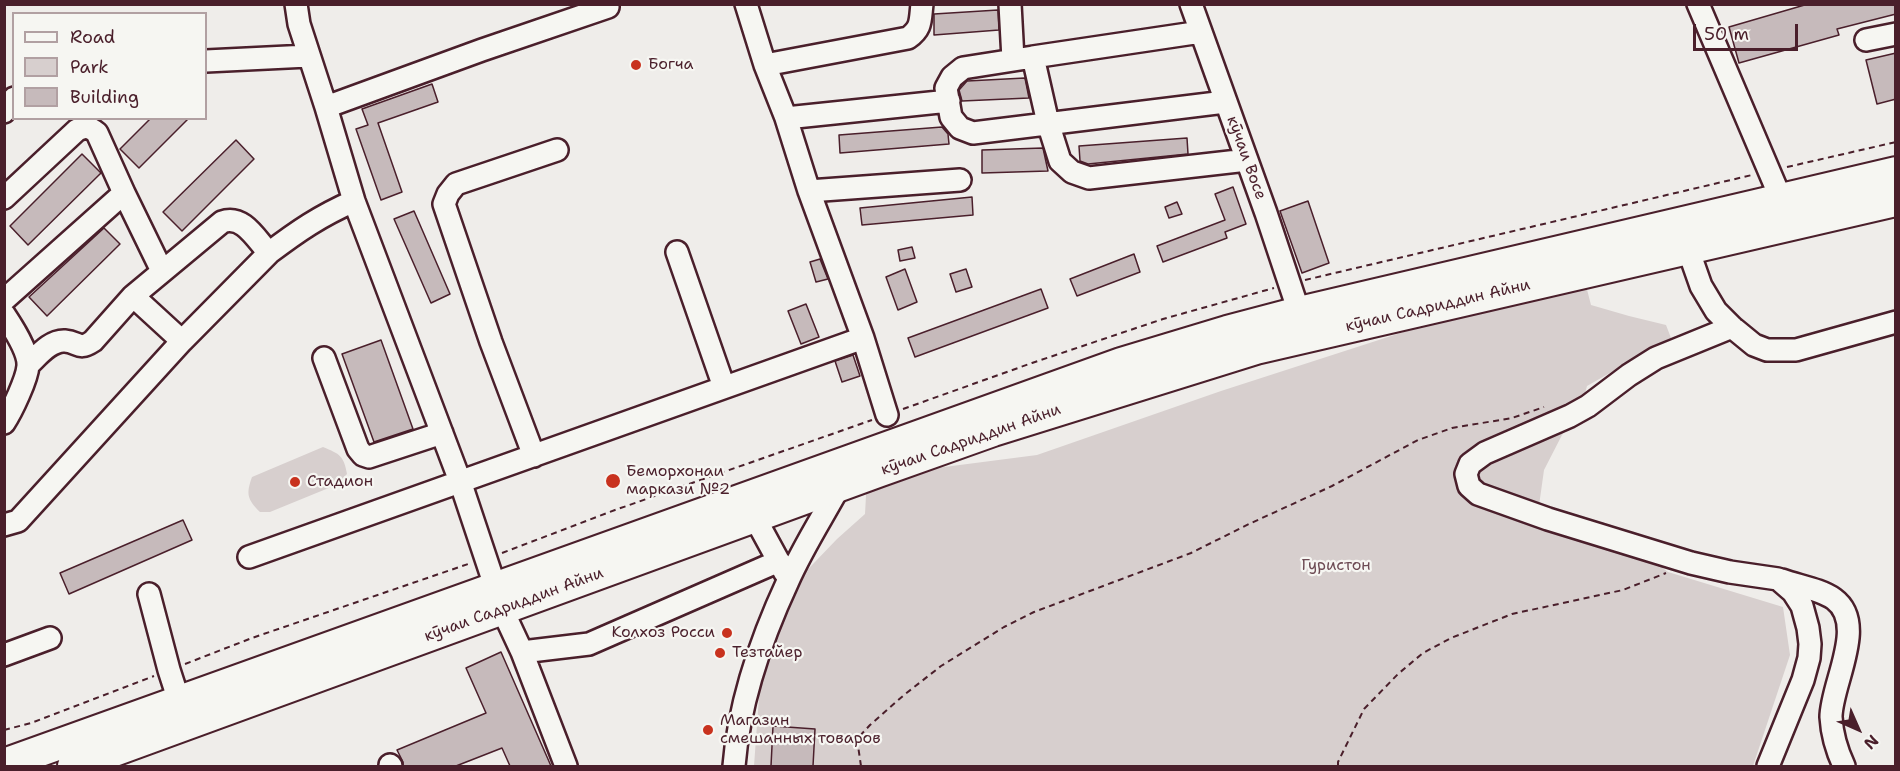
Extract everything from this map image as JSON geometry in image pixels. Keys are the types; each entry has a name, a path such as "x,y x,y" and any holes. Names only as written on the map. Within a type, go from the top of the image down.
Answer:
{"highway":[{"name":"кӯчаи Садриддин Айни","path":"73,766 499,599 1087,374 1227,331 1299,312 1896,172"},
{"name":"кӯчаи Садриддин Айни","path":"4,764 179,701 755,518 993,431 1256,350 1896,201"}],"street":[{"path":"296,4 299,24 354,201 460,481 499,599 566,766"},
{"path":"746,4 809,191 863,338 887,415"},
{"path":"765,64 908,38 916,32 921,23 922,4"},
{"path":"1010,4 1023,58 1060,161 1072,172 1089,178 1247,160"},
{"name":"кӯчаи Восе","path":"1191,4 1299,312"},
{"path":"1698,4 1781,199"},
{"path":"326,107 609,5"},
{"path":"1201,32 963,68 952,77 946,88 951,117 960,128 973,133 1226,102"},
{"path":"1866,40 1896,33"},
{"path":"207,61 309,56"},
{"path":"786,118 949,101"},
{"path":"4,198 77,130 84,127 92,129 98,133 162,271"},
{"path":"534,456 444,204 456,184 557,150"},
{"path":"809,191 960,180"},
{"path":"4,300 124,193"},
{"path":"4,525 18,521 182,341 269,253 321,216 354,201"},
{"path":"4,423 20,390 28,365 57,342 67,341 86,346 93,341 133,296 222,222 228,220 242,223 269,253"},
{"path":"1688,249 1708,299 1716,311 1755,345 1767,350 1782,351 1804,348 1896,322"},
{"path":"677,252 724,387"},
{"path":"133,296 182,341"},
{"path":"4,314 19,337 28,365"},
{"path":"1732,327 1656,358 1588,406 1485,453 1470,464 1466,474 1469,486 1478,494 1548,519 1690,563 1778,579 1833,599 1841,606 1848,619 1849,635 1831,716 1833,736 1844,766"},
{"path":"249,557 863,338"},
{"path":"324,358 358,449 363,455 369,458 442,432"},
{"path":"734,766 736,734 784,570 838,487"},
{"path":"755,518 784,570"},
{"path":"522,652 589,644 784,570"},
{"path":"1768,766 1803,680 1810,644 1802,606 1793,592 1778,579"},
{"path":"150,594 179,701"},
{"path":"4,655 50,638"}],"path":[{"path":"1769,171 1896,142"},
{"path":"861,766 857,739 870,725 941,666 1004,627 1034,612 1191,553 1332,486 1418,440 1452,428 1512,418 1547,406"},
{"path":"1338,766 1364,709 1398,674 1424,653 1451,638 1512,614 1623,590 1690,563"}],"green space":[{"name":"Гуристон","path":"1583,274 1591,305 1666,325 1671,338 1587,386 1582,404 1562,435 1544,470 1536,527 1547,532 1641,552 1668,572 1783,607 1790,655 1753,766 754,766 765,614 837,539 865,514 867,477 1037,455 1221,391"},
{"name":"Стадион","path":"323,447 340,456 347,474 336,485 270,512 260,512 249,496 252,477"}],"building":[{"path":"1808,4 1896,4 1896,14 1837,29 1839,35 1739,63 1729,27"},
{"path":"998,10 999,30 934,35 934,14"},
{"path":"1896,53 1896,99 1877,104 1866,60"},
{"path":"1025,78 1029,98 962,101 959,90 967,81"},
{"path":"432,84 438,102 378,123 402,192 381,200 356,129 368,125 362,109"},
{"path":"149,120 187,120 139,168 120,149"},
{"path":"942,127 948,134 949,144 840,153 839,135"},
{"path":"1187,138 1188,154 1088,164 1080,161 1079,146"},
{"path":"236,140 254,159 182,231 163,212"},
{"path":"1043,148 1048,171 982,173 982,150"},
{"path":"82,154 101,173 28,245 10,226"},
{"path":"1233,187 1246,224 1225,232 1227,238 1163,262 1157,246 1225,220 1215,194"},
{"path":"972,197 973,215 862,225 860,208"},
{"path":"1308,201 1329,263 1302,273 1280,211"},
{"path":"1177,202 1182,214 1169,218 1165,207"},
{"path":"414,211 450,294 431,303 394,219"},
{"path":"104,228 120,244 47,316 29,297"},
{"path":"912,247 915,258 900,261 898,250"},
{"path":"1134,254 1140,272 1077,296 1070,279"},
{"path":"820,259 828,279 816,282 810,262"},
{"path":"905,269 917,302 898,310 886,277"},
{"path":"966,269 972,287 956,292 950,274"},
{"path":"1041,289 1048,308 915,357 908,338"},
{"path":"806,304 819,337 801,344 788,311"},
{"path":"381,340 413,429 374,442 342,354"},
{"path":"853,355 860,376 842,382 835,361"},
{"path":"183,520 192,540 69,594 60,573"},
{"path":"501,652 551,766 510,766 502,748 456,766 403,766 397,750 486,713 466,668"},
{"path":"773,726 815,729 813,766 771,766"}],"place":[{"name":"Богча","path":"636,65"},
{"name":"Беморхонаи маркази №2","path":"613,481"},
{"name":"Стадион","path":"295,482"},
{"name":"Колхоз Росси","path":"727,633"},
{"name":"Тезтайер","path":"720,653"},
{"name":"Магазин смешанных товаров","path":"708,730"}]}
